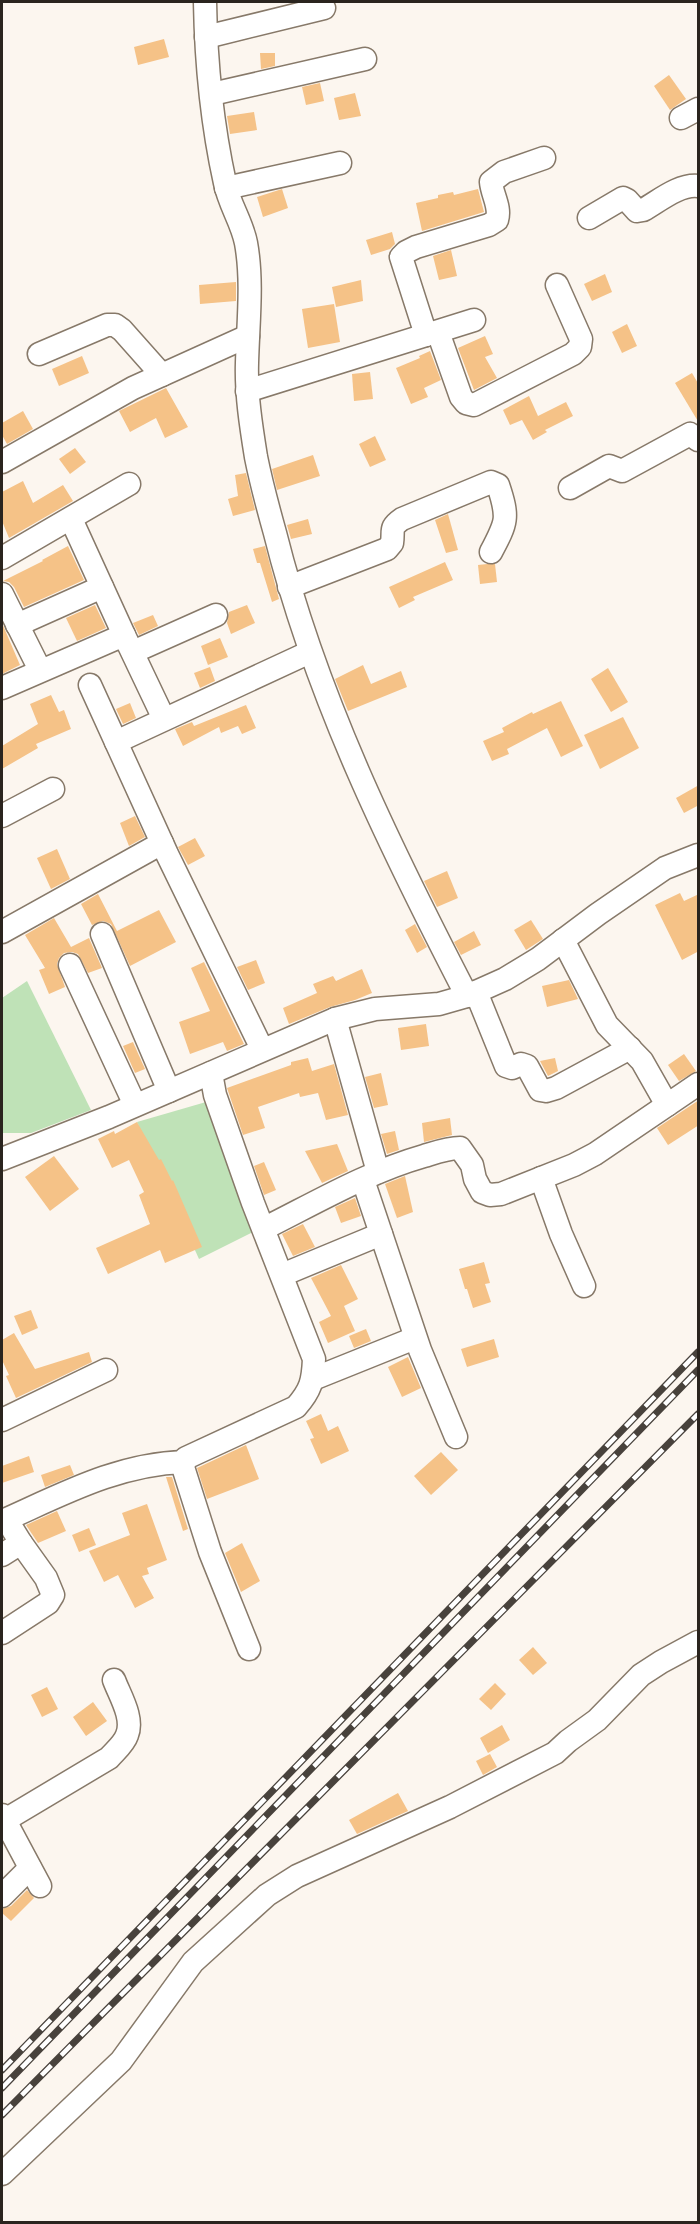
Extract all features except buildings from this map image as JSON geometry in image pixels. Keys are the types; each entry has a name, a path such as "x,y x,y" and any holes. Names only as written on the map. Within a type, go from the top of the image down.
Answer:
{"street":[{"path":"205,2 212,94 226,188 240,221 246,244 248,390 258,465 289,587 310,652 346,747 364,790 471,994 506,1066 513,1068 521,1064 527,1066 540,1090 546,1091 556,1088 630,1048"},
{"path":"206,37 324,8"},
{"path":"212,94 364,59"},
{"path":"544,158 504,172 491,182 499,213 497,220 489,225 416,247 401,257 461,397 466,403 474,405 573,354 580,347 581,339 557,285"},
{"path":"226,188 340,163"},
{"path":"589,218 623,198 637,211 643,210 679,189 699,186"},
{"path":"248,390 474,320"},
{"path":"39,354 107,325 115,325 162,375"},
{"path":"2,462 133,388 248,336"},
{"path":"570,488 609,466 622,471 690,434 699,440"},
{"path":"289,587 387,549 392,543 392,531 395,524 402,519 491,482 498,485 506,512 504,528 491,552"},
{"path":"2,558 129,484"},
{"path":"71,519 164,719"},
{"path":"17,625 102,587"},
{"path":"2,594 40,670"},
{"path":"2,688 40,670 216,615"},
{"path":"116,742 310,652"},
{"path":"90,685 162,843 262,1049"},
{"path":"2,816 52,789"},
{"path":"2,932 162,843"},
{"path":"2,1159 169,1091 334,1019 375,1009 439,1004 505,980 665,868 699,855"},
{"path":"102,934 169,1091"},
{"path":"563,940 608,1024 642,1061 668,1105"},
{"path":"70,964 135,1105"},
{"path":"334,1019 381,1234 415,1338 456,1437"},
{"path":"211,1073 215,1095 314,1359 314,1379 307,1395 296,1407 186,1458 184,1462 183,1467 210,1552 249,1649"},
{"path":"265,1228 370,1176 451,1148 460,1148 472,1165 482,1192 490,1195 501,1194 595,1155 699,1084"},
{"path":"541,1178 561,1234 584,1286"},
{"path":"282,1275 381,1234"},
{"path":"314,1379 415,1338"},
{"path":"2,1420 106,1370"},
{"path":"2,1633 48,1603 53,1595 46,1578 4,1515 136,1467 184,1462"},
{"path":"2,1555 21,1543"},
{"path":"2,2174 121,2061 193,1962 267,1895 297,1876 450,1807 555,1753 604,1714 641,1675 699,1642"},
{"path":"2,1896 35,1877 3,1818 110,1758 127,1736 129,1724 114,1680"}],"green space":[{"path":"27,981 91,1110 31,1133 3,1133 2,998"},
{"path":"206,1102 257,1230 199,1259 137,1122"}],"railway":[{"path":"2,2070 698,1352"},
{"path":"2,2088 698,1370"},
{"path":"2,2115 698,1414"}]}
